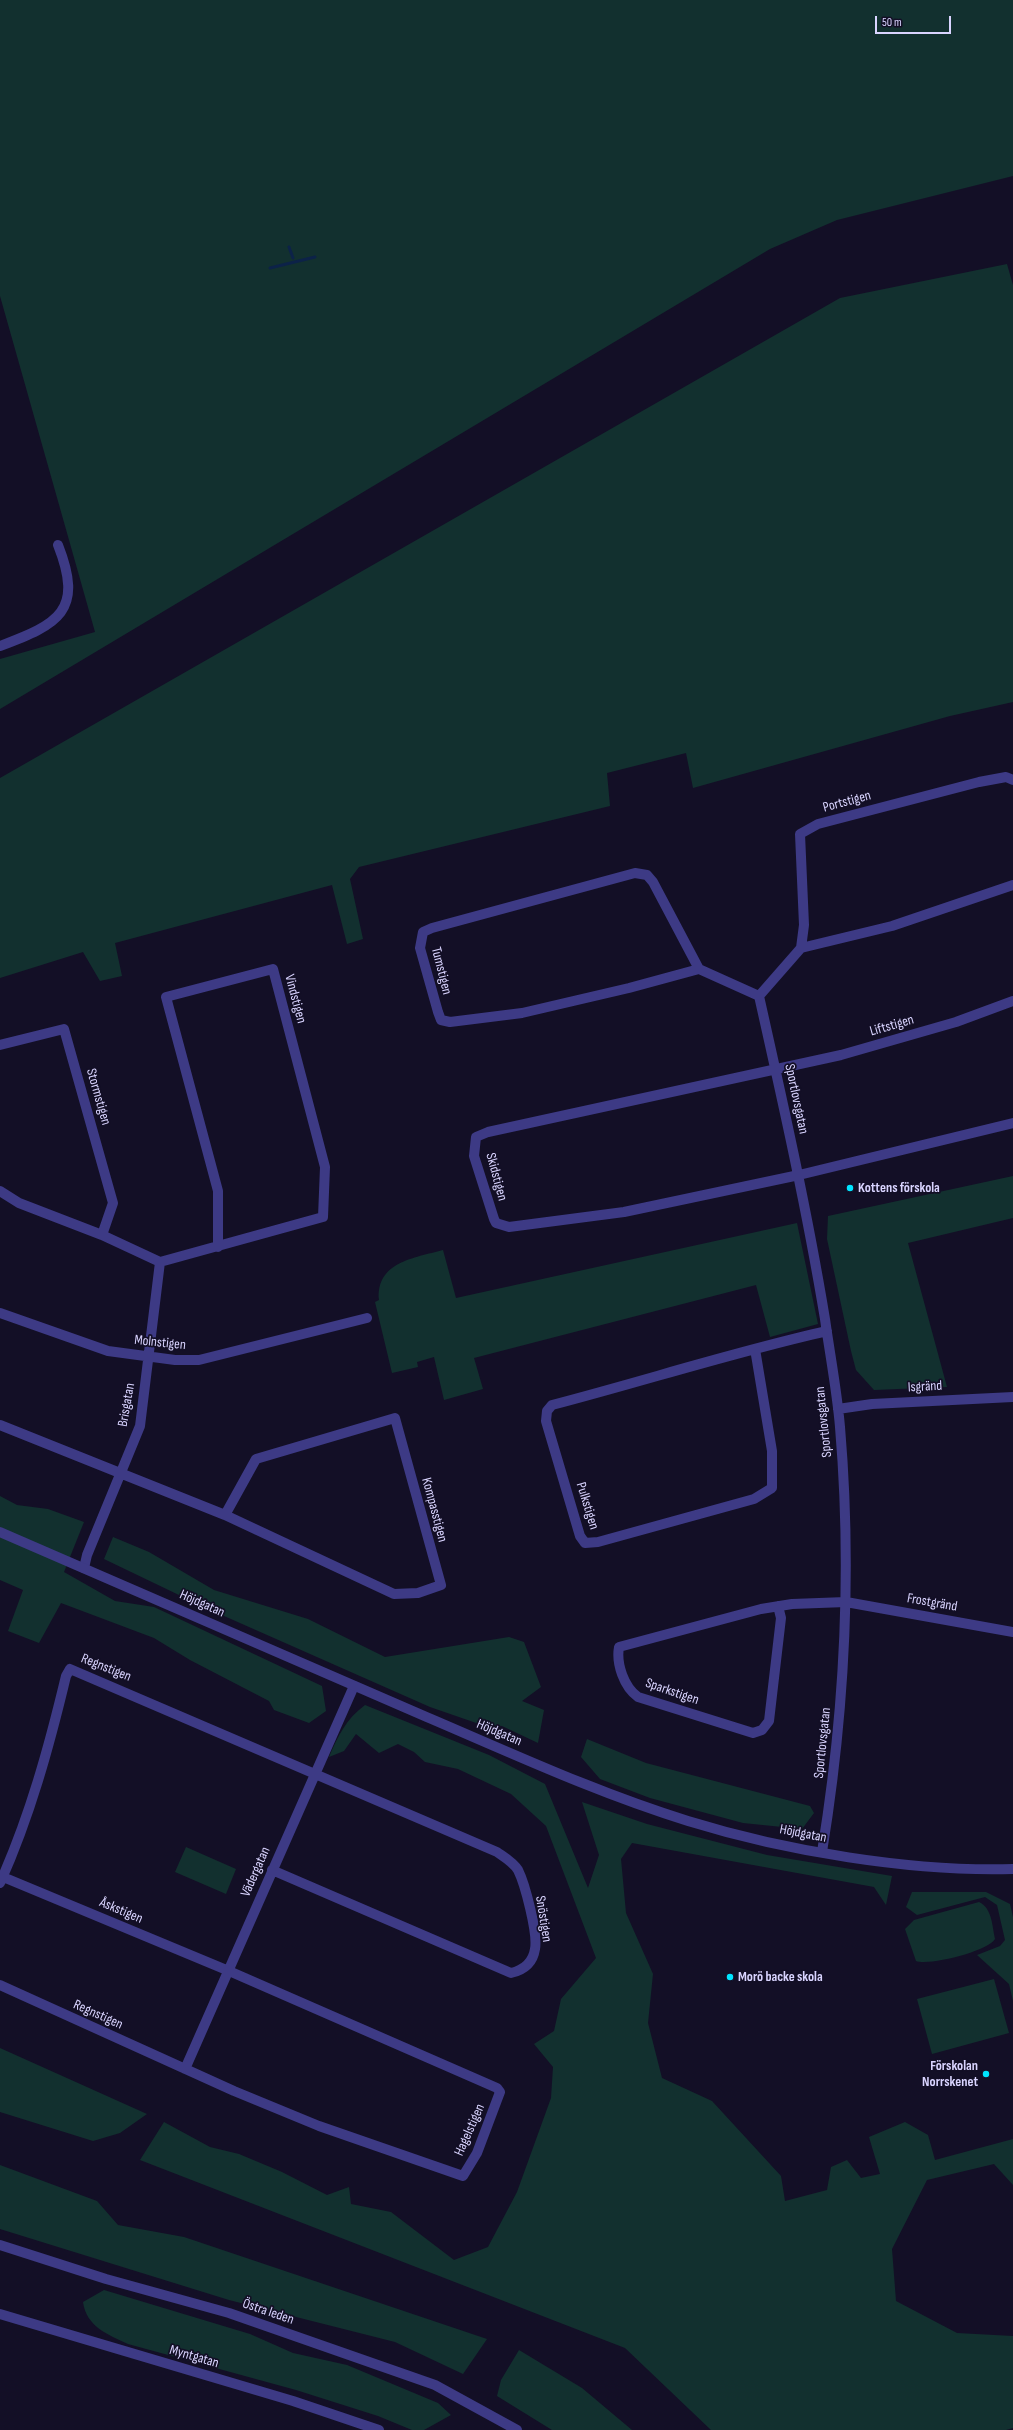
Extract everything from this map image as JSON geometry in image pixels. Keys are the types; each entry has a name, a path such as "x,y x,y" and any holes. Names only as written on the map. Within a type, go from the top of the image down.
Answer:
{"street":[{"path":"0,646 46,626 57,617 64,606 69,593 70,584 58,545"},
{"name":"Portstigen","path":"801,948 804,925 800,834 818,824 979,782 1006,777 1013,780"},
{"name":"Tumstigen","path":"635,873 647,875 653,882 699,969 629,988 522,1013 450,1022 441,1020 438,1012 420,948 420,940 423,932 432,928 635,873"},
{"path":"699,969 759,996 801,948 892,926 1013,885"},
{"name":"Vindstigen","path":"160,1262 218,1247 323,1217 325,1167 273,969 166,997 218,1191 218,1247"},
{"name":"Sportlovsgatan","path":"759,996 812,1237 838,1409 846,1528 846,1602 840,1725 822,1852"},
{"name":"Liftstigen","path":"775,1068 840,1055 956,1022 1013,1001"},
{"name":"Stormstigen","path":"0,1045 64,1029 113,1203 102,1235"},
{"name":"Skidstigen","path":"775,1068 488,1132 476,1137 474,1156 494,1219 496,1223 509,1227 624,1212 798,1175"},
{"path":"798,1175 1013,1123"},
{"path":"0,1191 20,1203 102,1235 160,1262"},
{"name":"Brisgatan","path":"84,1568 87,1555 140,1426 160,1262"},
{"name":"Molnstigen","path":"0,1313 108,1351 175,1360 199,1360 367,1318"},
{"name":"Pulkstigen","path":"755,1349 772,1450 772,1488 754,1499 598,1542 585,1543 580,1536 546,1422 547,1411 552,1405 755,1349 827,1331"},
{"name":"Isgränd","path":"838,1409 872,1404 1013,1397"},
{"name":"Kompasstigen","path":"120,1474 225,1515 394,1594 418,1593 440,1585 395,1418 256,1459 225,1515"},
{"path":"0,1425 120,1474"},
{"name":"Höjdgatan","path":"0,1532 573,1780 630,1801 744,1836 822,1852 896,1863 949,1868 1013,1869"},
{"name":"Sparkstigen","path":"778,1606 781,1618 769,1721 762,1730 753,1733 638,1697 629,1690 618,1657 619,1647 778,1606 846,1602"},
{"name":"Frostgränd","path":"846,1602 1013,1632"},
{"name":"Regnstigen","path":"1,1880 29,1810 46,1757 66,1676 70,1669 316,1774"},
{"name":"Vädergatan","path":"185,2069 354,1686"},
{"name":"Snöstigen","path":"272,1870 494,1967 511,1973 522,1971 529,1963 535,1948 531,1916 517,1870 511,1861 497,1852 316,1774"},
{"name":"Åskstigen","path":"1,1880 229,1971"},
{"name":"Hagelstigen","path":"185,2069 320,2126 456,2174 463,2176 477,2153 500,2092 497,2088 229,1971"},
{"name":"Regnstigen","path":"0,1985 185,2069"},
{"name":"Östra leden","path":"0,2245 106,2279 229,2313 435,2385 516,2430"},
{"name":"Myntgatan","path":"0,2314 293,2401 379,2430"}],"green space":[{"path":"0,0 1013,0 1013,176 837,220 770,249 0,709 0,659 95,632 0,296"},
{"path":"1007,264 1013,285 1013,702 950,716 693,788 686,753 607,773 610,806 359,867 350,879 363,939 347,944 332,885 115,943 122,976 100,981 83,952 0,978 0,778 840,298"},
{"path":"1013,1176 1013,1218 908,1243 947,1387 874,1390 856,1370 827,1239 828,1216"},
{"path":"797,1223 818,1324 770,1337 756,1285 474,1358 483,1389 444,1400 434,1357 417,1362 418,1367 392,1373 375,1302 379,1300 380,1287 384,1277 390,1270 409,1259 443,1250 456,1298"},
{"path":"0,1496 17,1505 48,1509 84,1522 64,1572 115,1601 154,1607 322,1686 326,1711 309,1723 274,1710 269,1701 190,1660 154,1638 61,1603 39,1643 8,1631 23,1590 0,1580"},
{"path":"113,1537 149,1552 214,1590 308,1619 385,1657 509,1637 524,1642 541,1687 522,1701 544,1710 538,1743 502,1726 482,1725 430,1707 206,1608 104,1559"},
{"path":"365,1705 489,1755 545,1784 588,1888 599,1855 582,1802 647,1824 767,1855 892,1876 886,1905 874,1887 632,1843 621,1859 626,1913 653,1974 648,2023 662,2078 712,2101 781,2176 785,2201 827,2190 831,2167 847,2160 861,2178 880,2174 869,2137 905,2122 928,2135 935,2160 1013,2139 1013,2185 994,2164 927,2180 892,2249 896,2301 957,2333 1013,2336 1013,2428 1006,2430 711,2430 625,2348 140,2160 164,2122 210,2147 239,2154 282,2172 327,2195 349,2187 351,2204 391,2212 454,2260 488,2247 517,2192 551,2098 553,2067 534,2044 554,2031 561,1999 596,1958 546,1826 511,1794 458,1769 425,1762 414,1752 398,1744 379,1753 356,1734 344,1751 329,1757 343,1728 358,1710"},
{"path":"587,1739 646,1763 810,1806 814,1813 802,1829 743,1823 650,1798 600,1779 581,1757"},
{"path":"186,1847 236,1869 226,1894 175,1872"},
{"path":"912,1892 986,1892 1010,1904 1013,1917 1013,2001 1009,1984 977,1955 1000,1946 1005,1940 997,1905 985,1897 917,1915 906,1907"},
{"path":"979,1902 987,1908 991,1918 995,1939 990,1944 971,1953 945,1959 923,1962 916,1961 905,1929 914,1920"},
{"path":"994,1979 1009,2033 932,2054 917,1999"},
{"path":"0,2048 147,2114 120,2133 93,2141 0,2112"},
{"path":"0,2165 97,2201 118,2225 184,2237 487,2339 463,2374 395,2342 229,2300 0,2229"},
{"path":"104,2290 250,2334 293,2353 347,2365 438,2403 451,2415 424,2430 412,2430 378,2416 296,2390 128,2344 99,2329 88,2317 83,2302"},
{"path":"519,2350 582,2388 632,2430 552,2430 497,2396 501,2380"}],"waterway":[{"path":"289,247 293,258"},
{"path":"270,268 315,257"}],"place":[{"name":"Kottens förskola","path":"850,1188"},
{"name":"Morö backe skola","path":"730,1977"},
{"name":"Förskolan Norrskenet","path":"986,2074"}]}
